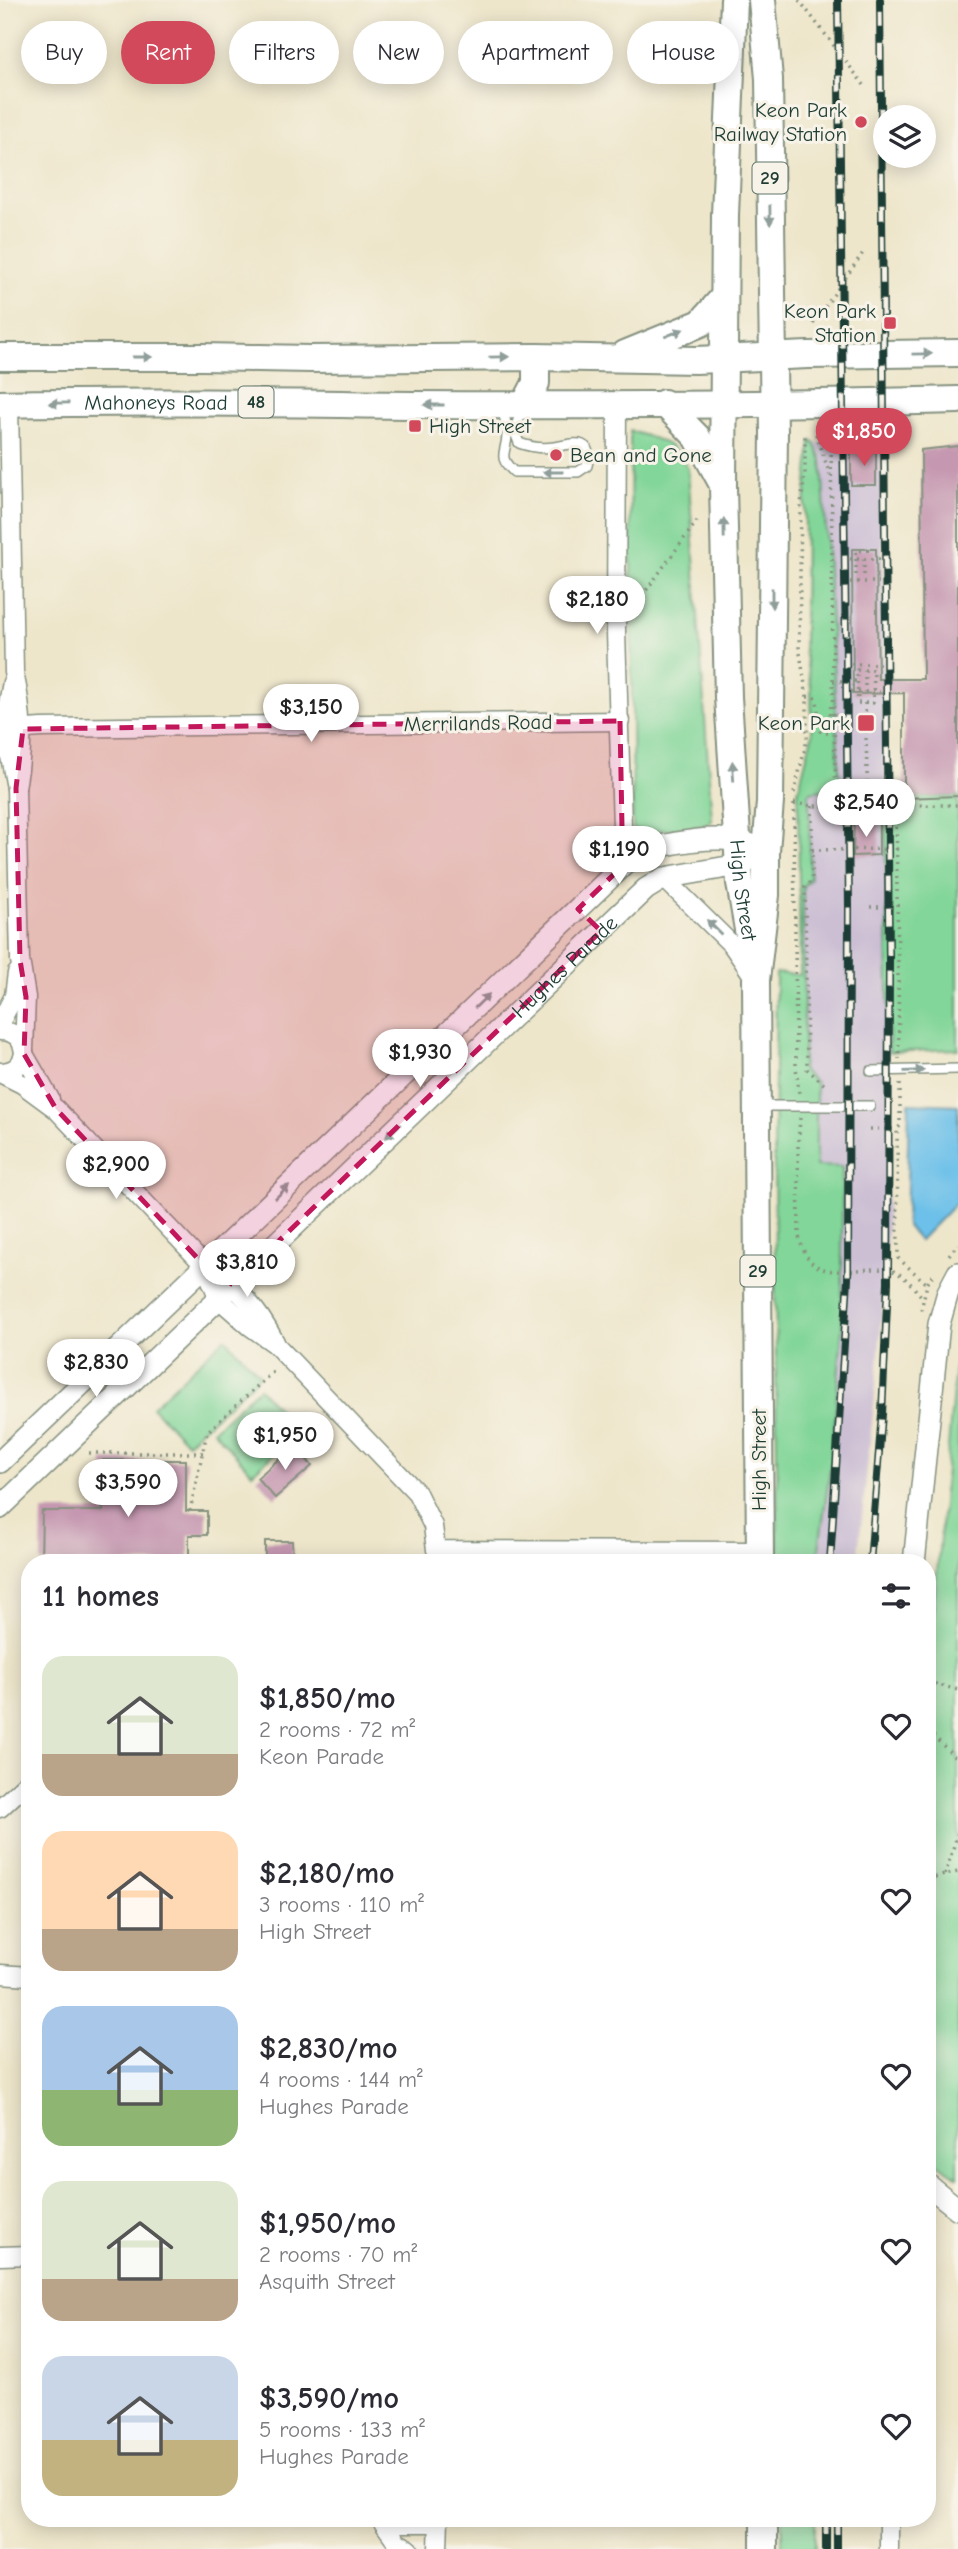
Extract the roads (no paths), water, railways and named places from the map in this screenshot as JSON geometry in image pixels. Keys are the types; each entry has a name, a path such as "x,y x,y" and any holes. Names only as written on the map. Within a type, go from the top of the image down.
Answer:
{"main road":[{"name":"High Street","path":"734,0 723,298 723,486 728,697 739,865 756,980"},
{"name":"High Street","path":"760,1554 756,980 766,895 766,851 771,802 773,404 769,79 762,0"},
{"path":"617,357 701,323 723,298"},
{"name":"48","path":"0,357 617,357 696,360 958,353"},
{"path":"514,404 536,383 536,357"},
{"name":"48","path":"773,404 958,400"},
{"name":"Mahoneys Road","path":"5,404 246,401 773,404"},
{"path":"664,403 697,437 723,486"},
{"path":"764,2527 764,2549"}],"street":[{"path":"0,1072 19,1065 24,1052 26,997 20,960 16,788 10,756 8,704 14,672 5,404"},
{"path":"617,404 616,632 621,827 636,853 655,847 738,839 766,851"},
{"name":"Merrilands Road","path":"10,730 620,721"},
{"name":"Hughes Parade","path":"0,1508 646,889 664,878 739,865 766,851"},
{"name":"Hughes Parade","path":"0,1462 636,853"},
{"name":"High Street","path":"664,878 732,945 756,980"},
{"path":"578,909 601,931"},
{"path":"0,1023 14,996 20,960"},
{"path":"0,1031 19,1037 24,1052 56,1109"},
{"path":"0,1072 22,1084 56,1109 205,1266 226,1292 263,1320 275,1344 417,1493 433,1526 436,1554"},
{"path":"915,1554 939,1324 948,1293 958,1273"},
{"path":"18,1444 43,1468"},
{"path":"0,1808 21,1788"},
{"path":"0,1974 21,1975"},
{"path":"936,2192 956,2208"},
{"path":"936,2202 956,2208"},
{"path":"0,2256 21,2255"},
{"path":"386,2527 397,2542 409,2549"},
{"path":"438,2549 439,2527"},
{"path":"889,2527 889,2549"}],"lane":[{"path":"514,404 515,438 519,443 530,447 580,443 587,450 587,466 578,472 514,472 503,456 514,404"},
{"path":"871,1071 958,1069"},
{"path":"756,1106 870,1106"}],"water":[{"path":"909,1103 958,1105 958,1201 919,1241 906,1225"}],"railway":[{"path":"831,1554 848,1279 849,907 838,0"},
{"path":"871,1554 882,1414 888,1282 889,959 880,0"},
{"path":"826,2527 826,2549"},
{"path":"837,2527 837,2549"}],"place":[{"name":"Keon Park Railway Station","path":"861,122"},
{"name":"Keon Park Station","path":"890,323"},
{"name":"High Street","path":"415,426"},
{"name":"Bean and Gone","path":"556,455"},
{"name":"Keon Park","path":"866,723"}]}
